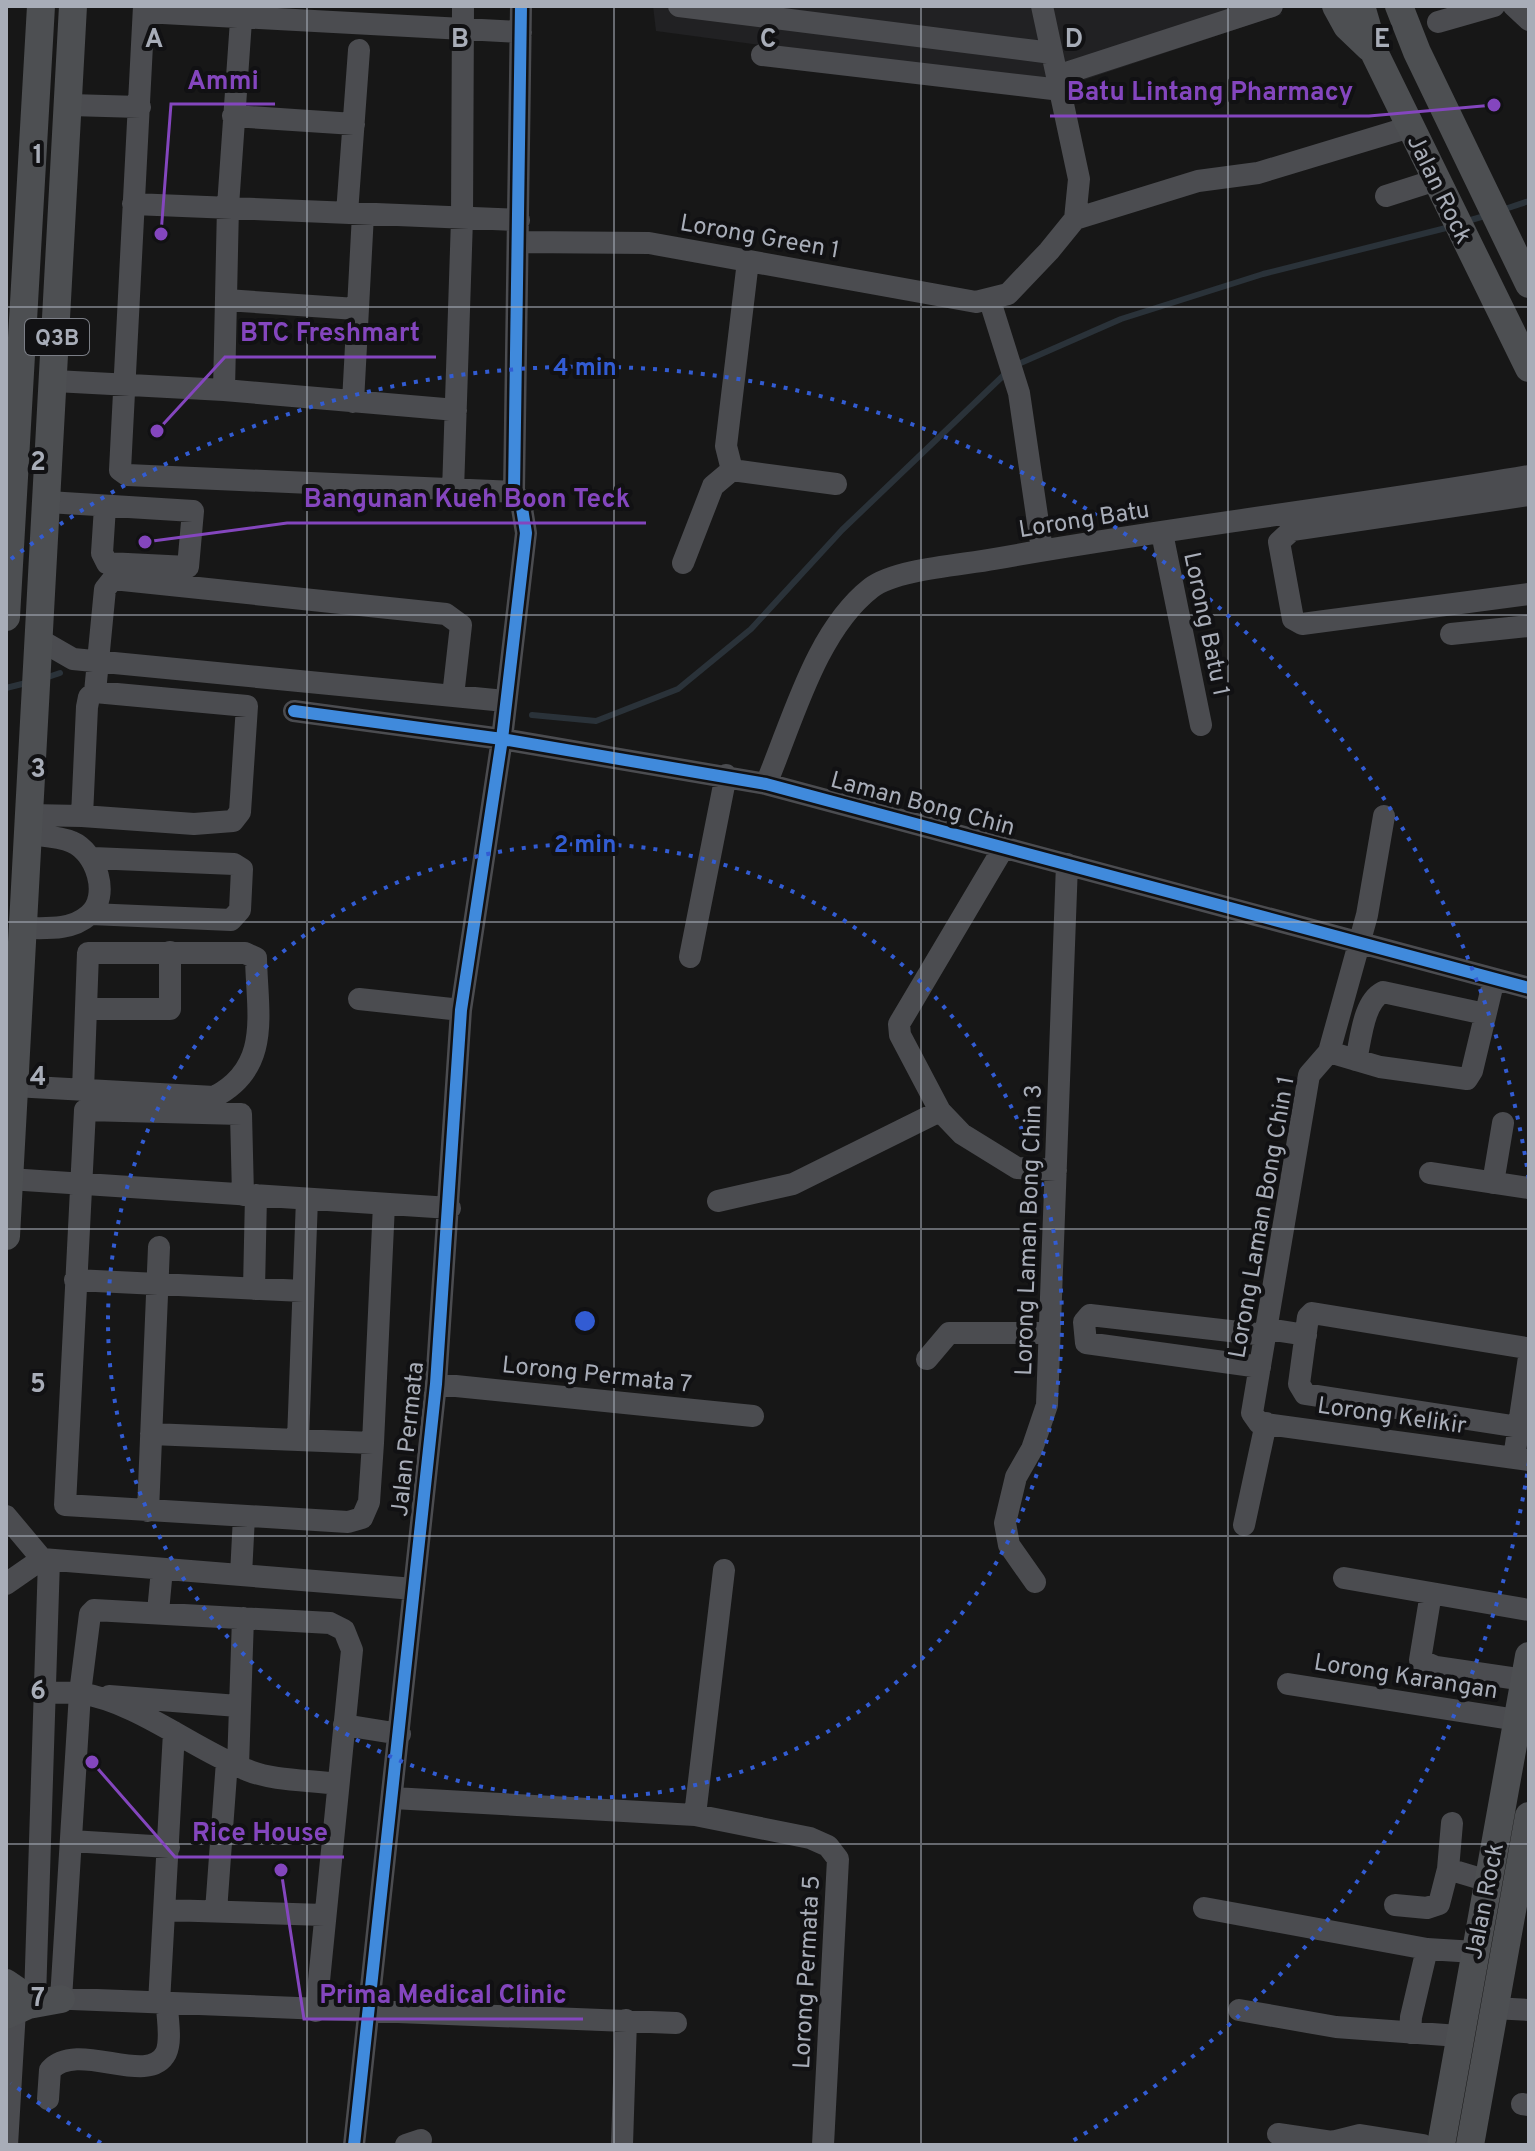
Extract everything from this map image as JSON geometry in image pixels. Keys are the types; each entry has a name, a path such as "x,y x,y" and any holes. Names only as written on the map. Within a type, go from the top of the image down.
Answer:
{"main road":[{"path":"6,617 11,418 41,6"},
{"name":"Q3B","path":"6,1236 55,381 73,6"},
{"path":"1336,6 1347,26 1375,54"},
{"name":"Jalan Rock","path":"1361,6 1375,54 1529,368"},
{"name":"Jalan Rock","path":"1399,6 1417,52 1514,237 1529,284"},
{"path":"11,418 33,405 55,144 61,119 70,105"},
{"name":"Jalan Rock","path":"1441,2145 1527,1668"},
{"name":"Jalan Rock","path":"1470,2145 1529,1816"}],"street":[{"path":"453,491 462,219 463,6"},
{"name":"Jalan Permata","path":"354,2145 436,1384 461,1010 502,739 526,533 521,502 514,492 521,6"},
{"path":"679,6 1052,53"},
{"path":"1042,6 1079,179 1075,219"},
{"path":"1438,22 1494,6"},
{"path":"1514,6 1529,20"},
{"path":"762,55 1059,83 1263,8"},
{"path":"514,492 127,475 120,470 144,9 242,10 521,32"},
{"path":"224,390 228,206 242,10"},
{"path":"353,402 356,309 354,124 359,50"},
{"path":"70,105 140,107"},
{"path":"233,116 354,124"},
{"path":"1042,550 1019,393 990,301 1008,294 1075,219 1198,181 1258,173 1410,127"},
{"path":"1386,196 1436,180"},
{"name":"Lorong Green 1","path":"133,204 462,219 519,231 649,243 976,302 990,301"},
{"path":"732,470 726,446 748,261"},
{"path":"226,300 356,309"},
{"path":"55,381 224,390 456,410"},
{"path":"683,563 713,486 732,470 836,484"},
{"path":"1529,486 1292,530 1279,542 1288,602 1293,619 1302,624 1529,594"},
{"name":"Lorong Batu","path":"766,784 831,631 849,607 874,585 910,574 1042,550 1529,486"},
{"path":"48,502 193,511 188,567 107,563 102,553 105,507"},
{"name":"Lorong Batu 1","path":"1162,533 1201,725"},
{"path":"82,816 87,707 89,697 95,692 105,589 113,579 446,614 461,625 453,696"},
{"path":"1451,634 1529,626"},
{"path":"39,666 73,659 505,701"},
{"path":"29,824 82,816 194,824 233,821 240,812 247,706 95,692"},
{"name":"Laman Bong Chin","path":"294,711 502,739 726,775 1529,988"},
{"path":"690,957 726,775"},
{"name":"Lorong Laman Bong Chin 1","path":"1244,1525 1259,1418 1260,1367 1309,1075 1329,1052 1360,943 1384,816"},
{"path":"23,928 69,927 91,914 97,902 98,871 93,858 72,842 29,824"},
{"path":"1004,847 899,1024 910,1058 940,1111 962,1134 1001,1162 1017,1168 1056,1170"},
{"path":"91,914 231,920 240,910 242,869 234,864 93,858"},
{"name":"Lorong Laman Bong Chin 3","path":"1035,1582 1009,1545 1005,1523 1016,1477 1032,1449 1047,1405 1067,864"},
{"path":"86,1009 170,1009 170,952"},
{"path":"14,1086 83,1090 214,1097 230,1088 246,1072 258,1045 256,958 245,953 88,953 83,1090"},
{"path":"1329,1052 1380,1067 1467,1079 1472,1071 1494,979"},
{"path":"1356,1060 1369,1009 1374,997 1383,992 1485,1014"},
{"path":"359,999 461,1010"},
{"path":"230,1088 237,1113"},
{"path":"254,1289 243,1117 237,1113 85,1110 65,1505 348,1522 362,1518 369,1502 384,1204"},
{"path":"718,1201 793,1184 940,1111"},
{"path":"1493,1183 1503,1123"},
{"path":"1430,1173 1529,1188"},
{"path":"9,1179 450,1208"},
{"path":"298,1440 307,1199"},
{"path":"148,1511 159,1247"},
{"path":"75,1280 303,1291"},
{"path":"1519,1427 1305,1394 1299,1384 1308,1317 1312,1313 1526,1348 1529,1357 1519,1427 1522,1459"},
{"path":"1260,1367 1086,1343 1084,1322 1090,1315 1306,1335"},
{"path":"927,1359 949,1333 1048,1333"},
{"name":"Lorong Permata 7","path":"436,1384 753,1416"},
{"name":"Lorong Kelikir","path":"1259,1418 1522,1459"},
{"path":"151,1434 373,1443"},
{"path":"6,1516 46,1559 42,1692 22,2000 7,2145"},
{"path":"241,1575 244,1516"},
{"path":"6,1584 46,1559 414,1589"},
{"path":"158,1612 162,1569"},
{"path":"695,1815 724,1570"},
{"path":"1344,1578 1529,1610"},
{"path":"1431,1593 1420,1660 1436,1667 1527,1668"},
{"path":"22,2000 71,1841 88,1694 90,1614 94,1610 158,1612 330,1623 344,1630 352,1650 316,2011"},
{"path":"216,1911 238,1706 243,1618"},
{"name":"Lorong Karangan","path":"1288,1684 1517,1720"},
{"path":"42,1692 238,1706"},
{"path":"88,1694 174,1732 257,1774 338,1784"},
{"path":"344,1725 400,1734"},
{"path":"48,2099 50,2070 65,2059 144,2067 159,2062 167,2051 163,2004 165,1910 174,1732"},
{"name":"Lorong Permata 5","path":"393,1798 695,1815 810,1838 828,1846 838,1859 823,2145"},
{"path":"1395,1905 1427,1908 1439,1904 1448,1869 1452,1823"},
{"path":"71,1841 169,1847"},
{"path":"1448,1869 1488,1881"},
{"path":"1204,1908 1427,1949 1475,1952"},
{"path":"165,1910 324,1915"},
{"path":"1410,2033 1427,1949"},
{"path":"22,2000 676,2023"},
{"path":"1493,2008 1529,2010"},
{"path":"1239,2010 1336,2027 1459,2036"},
{"path":"622,2145 626,2020"},
{"path":"1278,2134 1332,2142 1360,2135 1423,2145"}],"shaded area":[{"path":"653,6 1277,6 1282,14 1066,86 656,31"}],"waterway":[{"path":"1502,210 1529,201"},
{"path":"1464,222 1488,215"},
{"path":"1016,365 1121,319 1263,274 1450,227"},
{"path":"532,715 596,721 678,689 751,629 842,530 1007,372"},
{"path":"45,678 60,673"},
{"path":"6,688 30,682"}],"cycle path":[{"path":"354,2145 436,1384 461,1010 502,739 526,533 521,502 514,492 521,6"},
{"path":"294,711 502,739 766,784 1529,988"}],"place":[{"name":"Batu Lintang Pharmacy","path":"1494,105"},
{"name":"Ammi","path":"161,234"},
{"name":"BTC Freshmart","path":"157,431"},
{"name":"Bangunan Kueh Boon Teck","path":"145,542"},
{"name":"Rice House","path":"92,1762"},
{"name":"Prima Medical Clinic","path":"281,1870"}]}
